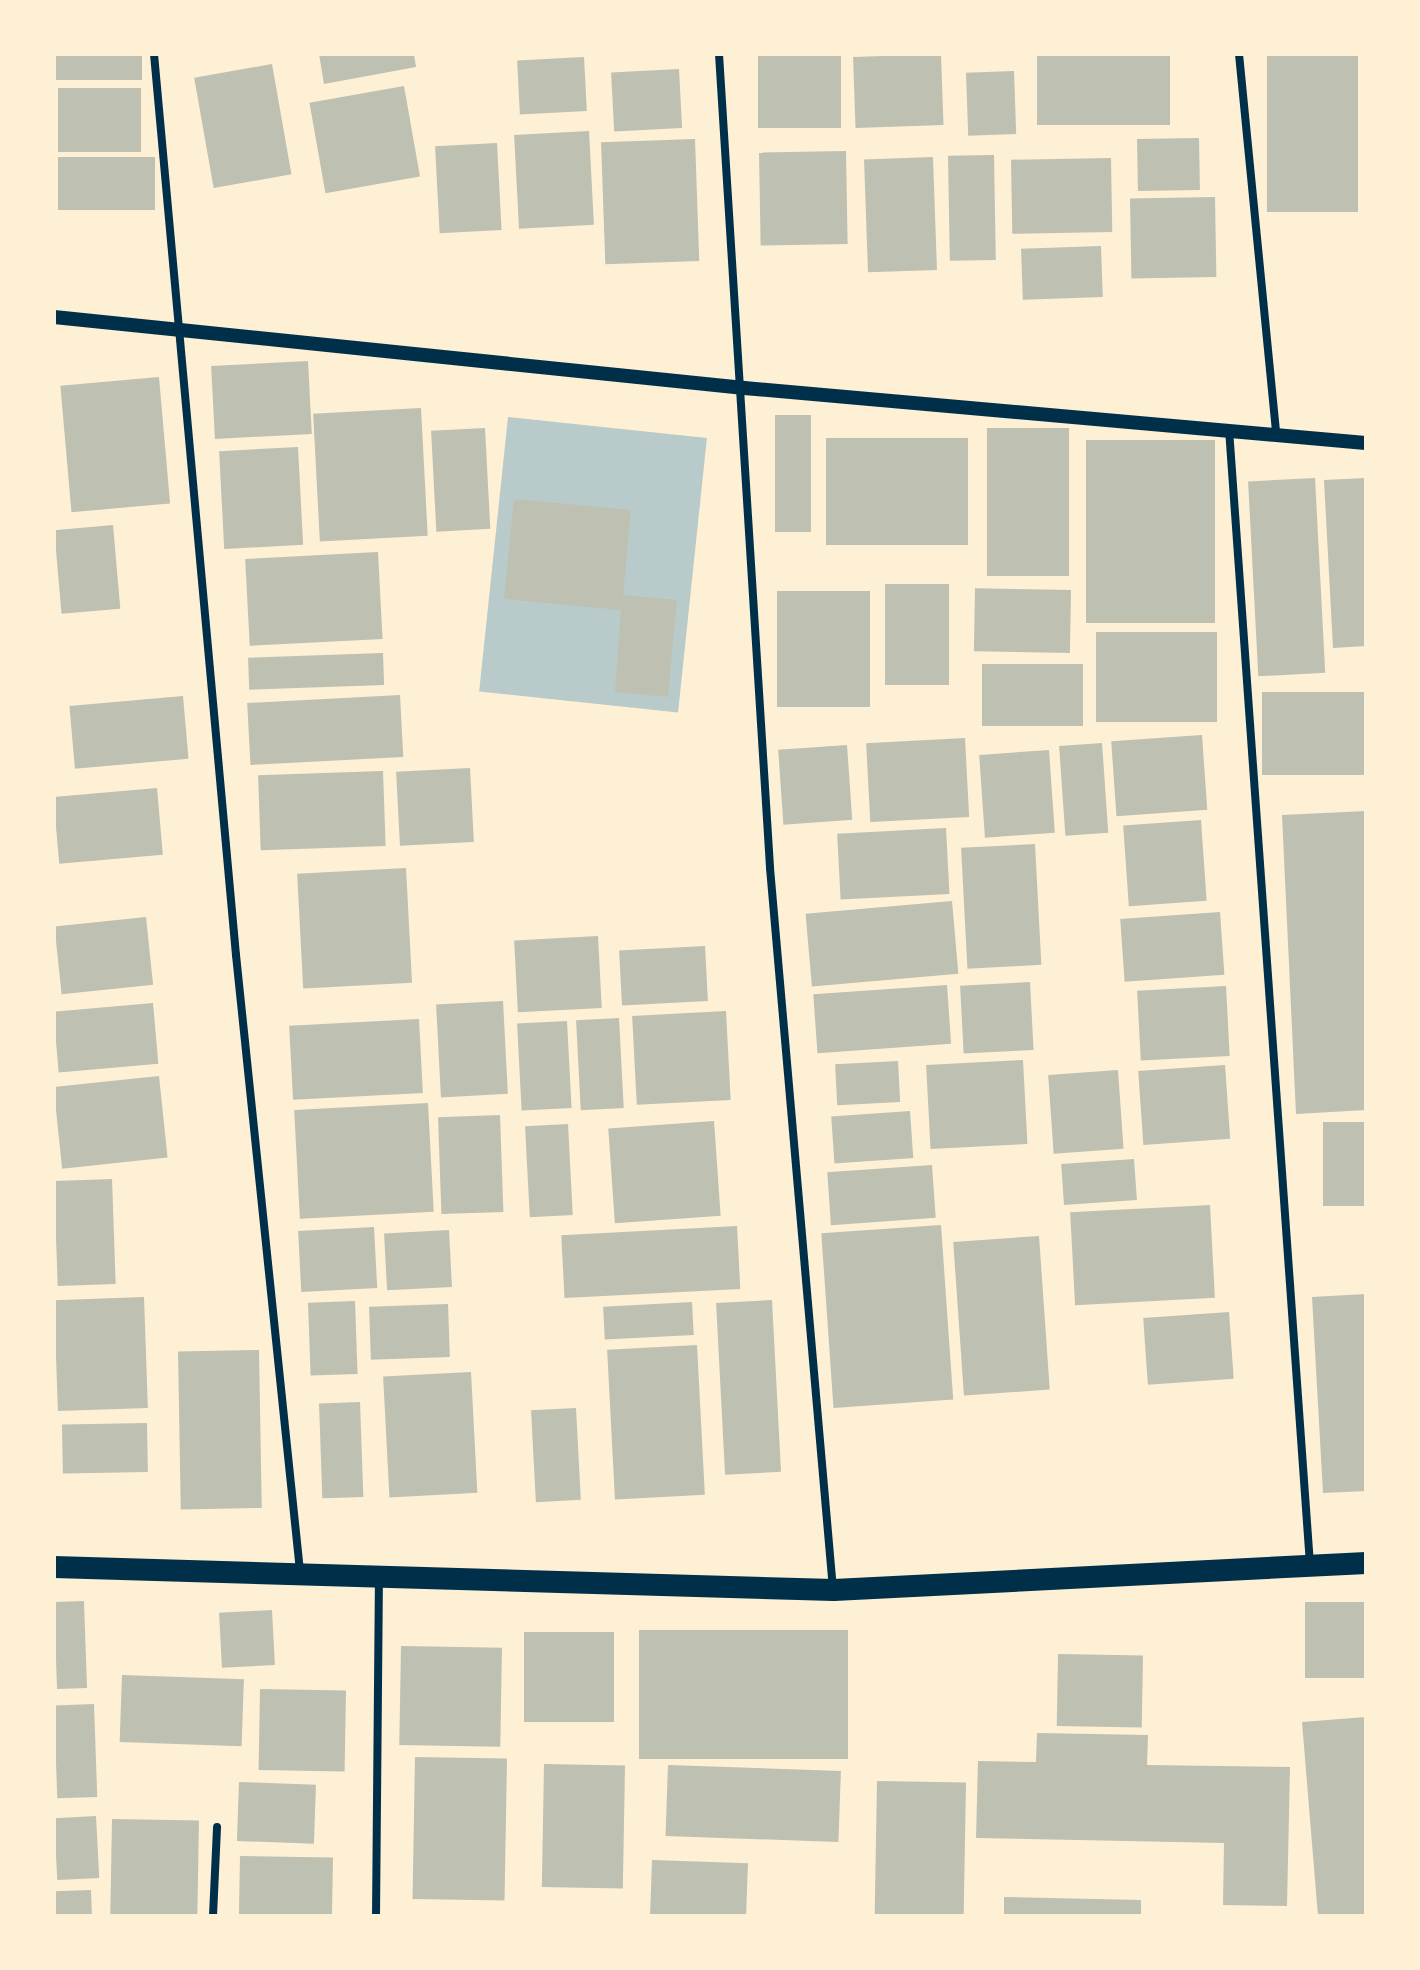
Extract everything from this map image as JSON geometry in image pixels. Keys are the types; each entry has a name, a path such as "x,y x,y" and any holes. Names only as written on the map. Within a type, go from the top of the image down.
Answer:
{"highway":[{"path":"54,1567 834,1590 1366,1563"}],"street":[{"path":"154,54 182,328 236,955 300,1576"},
{"path":"719,54 744,388 770,868 834,1590"},
{"path":"1239,54 1276,434"},
{"path":"54,317 744,388 1366,443"},
{"path":"1229,429 1310,1565"},
{"path":"376,1916 379,1577"},
{"path":"213,1916 217,1827"}],"shaded area":[{"path":"508,417 707,438 678,712 479,691"}],"building":[{"path":"54,54 142,54 142,80 54,80"},
{"path":"319,54 414,54 416,67 324,84"},
{"path":"758,54 841,54 841,128 758,128"},
{"path":"941,54 943,125 856,128 853,57"},
{"path":"1037,54 1170,54 1170,125 1037,125"},
{"path":"1267,54 1358,54 1358,212 1267,212"},
{"path":"584,57 587,111 520,114 517,61"},
{"path":"272,64 291,174 214,188 194,78"},
{"path":"679,69 682,128 614,131 611,73"},
{"path":"1014,71 1016,134 968,136 966,73"},
{"path":"404,86 420,177 325,193 309,103"},
{"path":"58,88 141,88 141,152 58,152"},
{"path":"589,131 594,225 519,229 514,135"},
{"path":"1199,138 1200,190 1138,191 1137,139"},
{"path":"695,139 699,261 605,264 601,142"},
{"path":"497,143 502,230 440,233 435,146"},
{"path":"846,151 848,244 761,246 759,153"},
{"path":"994,155 996,260 950,261 948,156"},
{"path":"58,157 155,157 155,210 58,210"},
{"path":"933,157 937,270 868,272 864,159"},
{"path":"1111,158 1112,232 1012,234 1011,160"},
{"path":"1215,197 1216,277 1131,278 1130,198"},
{"path":"1101,246 1103,297 1023,300 1021,249"},
{"path":"308,361 312,434 215,439 211,366"},
{"path":"159,377 170,504 71,512 60,386"},
{"path":"421,408 428,536 320,541 313,414"},
{"path":"775,415 811,415 811,532 775,532"},
{"path":"485,428 490,529 436,532 431,431"},
{"path":"987,428 1069,428 1069,576 987,576"},
{"path":"826,438 968,438 968,545 826,545"},
{"path":"1086,440 1215,440 1215,623 1086,623"},
{"path":"298,447 303,545 224,549 219,451"},
{"path":"1315,478 1325,673 1258,676 1248,482"},
{"path":"1366,478 1366,646 1333,648 1324,480"},
{"path":"514,499 631,510 623,595 677,600 668,697 615,692 621,610 504,599"},
{"path":"113,525 120,609 62,614 54,530"},
{"path":"378,552 383,639 250,646 245,559"},
{"path":"885,584 949,584 949,685 885,685"},
{"path":"975,588 1071,590 1070,653 974,651"},
{"path":"777,591 870,591 870,707 777,707"},
{"path":"1096,632 1217,632 1217,722 1096,722"},
{"path":"383,653 384,685 249,690 248,658"},
{"path":"982,664 1083,664 1083,726 982,726"},
{"path":"1262,692 1366,692 1366,775 1262,775"},
{"path":"400,695 403,757 250,765 247,703"},
{"path":"183,696 188,759 75,769 69,706"},
{"path":"1202,735 1207,810 1116,816 1111,741"},
{"path":"965,738 969,817 870,822 866,743"},
{"path":"1102,743 1108,833 1065,836 1059,746"},
{"path":"847,745 852,820 783,825 778,750"},
{"path":"1049,750 1055,833 985,838 979,755"},
{"path":"470,768 474,842 400,846 396,772"},
{"path":"383,771 386,846 261,850 258,775"},
{"path":"157,788 163,855 59,864 54,797"},
{"path":"1366,811 1366,1110 1296,1114 1282,815"},
{"path":"1201,820 1207,901 1129,906 1123,825"},
{"path":"946,828 949,894 841,900 837,834"},
{"path":"1035,844 1041,965 967,969 961,848"},
{"path":"406,868 412,983 303,989 297,874"},
{"path":"952,901 958,974 812,987 806,914"},
{"path":"1220,912 1224,975 1125,982 1120,919"},
{"path":"146,917 153,985 62,994 55,927"},
{"path":"598,936 602,1008 518,1012 514,940"},
{"path":"705,946 708,1001 622,1005 619,951"},
{"path":"1030,982 1034,1050 964,1054 960,986"},
{"path":"947,985 951,1044 817,1053 813,994"},
{"path":"1226,986 1230,1056 1141,1061 1137,991"},
{"path":"503,1001 508,1094 441,1097 436,1005"},
{"path":"153,1003 158,1064 59,1072 54,1012"},
{"path":"726,1011 731,1100 637,1105 632,1016"},
{"path":"619,1018 624,1108 581,1110 576,1020"},
{"path":"419,1019 423,1093 293,1100 289,1026"},
{"path":"567,1021 572,1108 522,1110 517,1024"},
{"path":"1023,1060 1027,1144 931,1149 926,1065"},
{"path":"898,1061 900,1102 837,1105 835,1064"},
{"path":"1225,1065 1230,1139 1143,1145 1138,1071"},
{"path":"1118,1070 1124,1149 1054,1154 1048,1075"},
{"path":"159,1076 168,1158 62,1169 54,1087"},
{"path":"428,1103 434,1212 300,1219 294,1110"},
{"path":"910,1111 913,1158 834,1163 831,1117"},
{"path":"500,1115 503,1212 441,1214 438,1117"},
{"path":"714,1121 721,1216 615,1223 608,1128"},
{"path":"1323,1122 1366,1122 1366,1206 1323,1206"},
{"path":"568,1124 573,1215 530,1217 525,1126"},
{"path":"1134,1159 1137,1200 1064,1205 1061,1164"},
{"path":"932,1165 936,1218 831,1225 827,1172"},
{"path":"112,1179 116,1284 58,1286 54,1181"},
{"path":"1210,1205 1215,1298 1075,1305 1070,1212"},
{"path":"941,1225 953,1400 833,1408 821,1233"},
{"path":"737,1226 740,1289 565,1298 561,1235"},
{"path":"374,1227 377,1288 301,1292 298,1231"},
{"path":"449,1230 452,1287 387,1290 384,1233"},
{"path":"1039,1236 1050,1390 964,1396 953,1242"},
{"path":"1366,1294 1366,1491 1323,1493 1312,1297"},
{"path":"144,1297 148,1408 58,1411 54,1300"},
{"path":"772,1300 781,1472 725,1475 716,1303"},
{"path":"355,1301 358,1374 311,1376 308,1303"},
{"path":"692,1302 694,1335 605,1340 603,1307"},
{"path":"448,1304 450,1357 371,1360 369,1307"},
{"path":"1229,1312 1234,1379 1148,1385 1143,1318"},
{"path":"697,1345 705,1495 615,1500 607,1350"},
{"path":"259,1350 262,1508 181,1509 178,1351"},
{"path":"471,1372 477,1493 389,1497 383,1377"},
{"path":"360,1402 363,1497 322,1498 319,1403"},
{"path":"576,1408 581,1500 536,1502 531,1410"},
{"path":"147,1423 148,1472 63,1473 62,1424"},
{"path":"84,1601 87,1688 57,1689 54,1602"},
{"path":"1305,1602 1366,1602 1366,1678 1305,1678"},
{"path":"272,1610 275,1665 222,1668 219,1613"},
{"path":"639,1630 848,1630 848,1759 639,1759"},
{"path":"524,1632 614,1632 614,1722 524,1722"},
{"path":"401,1646 502,1648 500,1747 399,1745"},
{"path":"1058,1654 1143,1655 1142,1727 1057,1726"},
{"path":"122,1675 244,1679 242,1746 120,1742"},
{"path":"260,1689 346,1691 345,1771 259,1770"},
{"path":"94,1704 97,1797 57,1798 54,1705"},
{"path":"1366,1717 1366,1916 1318,1916 1302,1722"},
{"path":"1037,1733 1148,1735 1147,1765 1290,1767 1287,1906 1223,1905 1224,1843 976,1838 978,1761 1036,1762"},
{"path":"415,1757 507,1759 505,1901 413,1899"},
{"path":"544,1764 625,1765 623,1888 542,1887"},
{"path":"668,1765 841,1771 838,1842 666,1836"},
{"path":"877,1781 966,1783 964,1916 875,1916"},
{"path":"239,1782 316,1785 314,1844 237,1841"},
{"path":"96,1816 99,1878 57,1880 54,1818"},
{"path":"112,1819 199,1821 197,1916 110,1916"},
{"path":"240,1856 333,1858 332,1916 239,1916"},
{"path":"652,1860 748,1863 746,1916 650,1916"},
{"path":"91,1890 92,1916 55,1916 54,1891"},
{"path":"1004,1897 1141,1900 1141,1916 1004,1916"}]}
